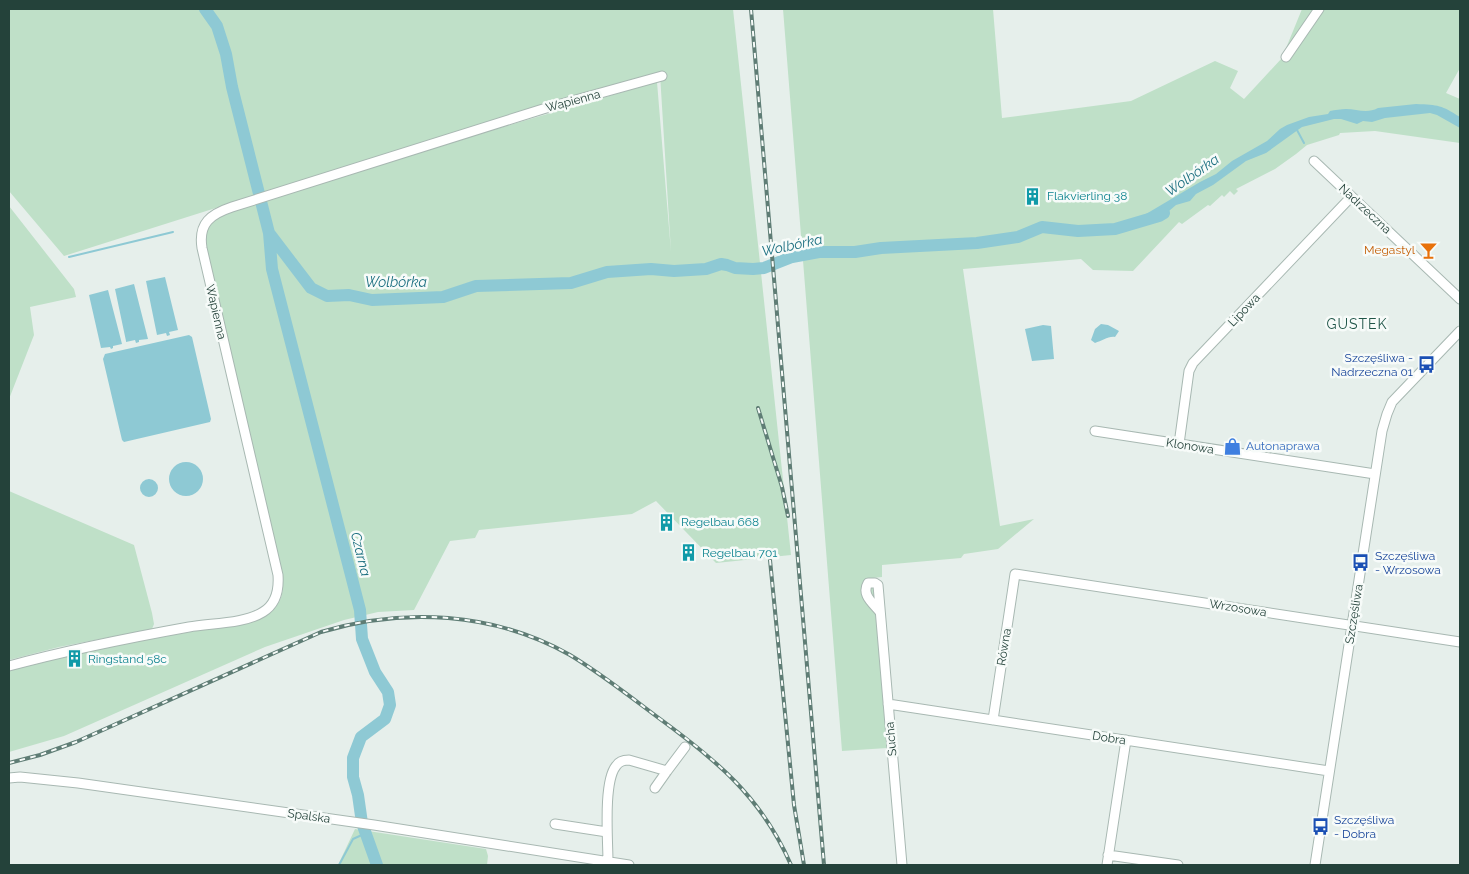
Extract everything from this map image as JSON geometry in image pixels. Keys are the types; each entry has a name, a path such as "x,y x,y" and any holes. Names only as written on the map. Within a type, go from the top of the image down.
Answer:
{"street":[{"path":"1286,57 1319,9"},
{"name":"Wapienna","path":"9,666 82,648 248,618 263,612 273,602 278,589 278,575 201,241 202,229 206,222 218,212 232,207 543,108 662,76"},
{"name":"Nadrzeczna","path":"1314,161 1460,298"},
{"name":"Lipowa","path":"1179,444 1189,371 1193,364 1351,197"},
{"name":"Szczęśliwa","path":"1315,865 1382,431 1392,402 1460,331"},
{"name":"Klonowa","path":"1095,431 1375,474"},
{"name":"Wrzosowa","path":"1015,574 1460,642"},
{"name":"Równa","path":"992,720 1015,574"},
{"name":"Sucha","path":"880,612 902,865"},
{"name":"Dobra","path":"888,704 1329,771"},
{"path":"1107,865 1126,740"},
{"path":"655,788 685,747"},
{"path":"608,862 607,801 611,776 616,766 623,760 629,760 667,771"},
{"name":"Spalska","path":"9,778 78,783 374,825 629,865"},
{"path":"555,824 607,832"},
{"path":"1108,855 1178,865"}],"green space":[{"path":"9,9 733,9 791,555 716,563 656,501 632,514 479,530 475,538 450,541 414,610 378,612 344,620 265,647 64,736 9,752 9,669 77,652 258,620 270,613 279,603 283,591 282,576 204,243 206,229 219,215 445,144 657,82 671,252 660,74 649,75 541,105 64,256 9,191"},
{"path":"783,9 993,9 1002,118 1131,101 1215,61 1238,71 1230,88 1244,99 1282,58 1302,9 1460,9 1460,68 1446,93 1460,99 1460,143 1375,131 1340,133 1339,135 1307,145 1275,169 1236,189 1238,191 1234,195 1230,191 1224,197 1222,195 1210,206 1208,205 1182,224 1179,222 1133,271 1093,270 1081,259 963,269 1000,526 1034,519 998,549 964,554 961,558 882,565 882,577 873,578 887,748 842,751"},
{"path":"9,206 74,289 76,297 30,307 34,335 9,399"},
{"path":"9,491 134,545 152,613 154,624 152,629 59,647 9,660"},
{"path":"355,829 486,849 488,856 487,865 338,865"}],"water":[{"path":"1416,104 1435,105 1448,110 1460,117 1460,128 1430,113 1385,118 1372,122 1363,121 1357,124 1334,119 1302,127 1266,153 1246,161 1213,185 1196,194 1190,201 1176,205 1156,222 1153,222 1146,214 1216,174 1232,161 1267,141 1287,125 1336,110 1370,111 1378,108"},
{"path":"165,277 178,330 169,332 170,335 167,336 166,333 157,335 146,281"},
{"path":"134,284 148,339 139,340 136,343 135,340 126,342 115,289"},
{"path":"108,290 122,344 113,346 111,349 110,347 101,348 89,295"},
{"path":"1101,324 1108,325 1119,331 1115,337 1095,343 1091,340 1095,329"},
{"path":"1043,325 1051,326 1054,359 1032,361 1025,329"},
{"path":"189,335 192,337 211,419 210,422 124,442 103,359 105,354"},
{"path":"186,462 198,467 203,479 198,491 186,496 174,491 169,479 174,467"},
{"path":"145,479 153,479 158,484 156,495 145,497 140,492 140,484"}],"waterway":[{"name":"Wolbórka","path":"205,9 217,26 226,54 232,87 269,233 311,288 327,296 349,295 372,300 443,297 476,286 571,283 607,272 651,269 674,271 706,269 721,264 735,268 764,268 792,257 819,252 855,252 881,248 977,243 1018,237 1042,227 1078,231 1115,229 1164,213"},
{"path":"1297,130 1304,143"},
{"path":"69,257 173,232"},
{"name":"Czarna","path":"269,233 272,269 360,610 362,639 375,672 388,692 390,705 385,719 361,737 353,758 353,777 362,823 377,865"},
{"path":"339,865 353,839 364,834"}],"railway":[{"path":"751,9 824,865"},
{"path":"758,408 782,487 788,516"},
{"path":"770,560 794,805 804,865"},
{"path":"9,763 40,755 76,742 321,632 352,624 384,619 416,617 480,622 511,630 541,641 570,655 614,684 678,732 717,764 751,799 766,819 791,865"}],"place":[{"name":"Flakvierling 38","path":"1033,196"},
{"name":"Megastyl","path":"1429,250"},
{"name":"Szczęśliwa - Nadrzeczna 01","path":"1427,365"},
{"name":"Autonaprawa","path":"1232,446"},
{"name":"Regelbau 668","path":"667,522"},
{"name":"Regelbau 701","path":"688,553"},
{"name":"Szczęśliwa - Wrzosowa","path":"1361,563"},
{"name":"Ringstand 58c","path":"74,659"},
{"name":"Szczęśliwa - Dobra","path":"1320,827"}],"district":[{"name":"GUSTEK","path":"1357,324"}]}
